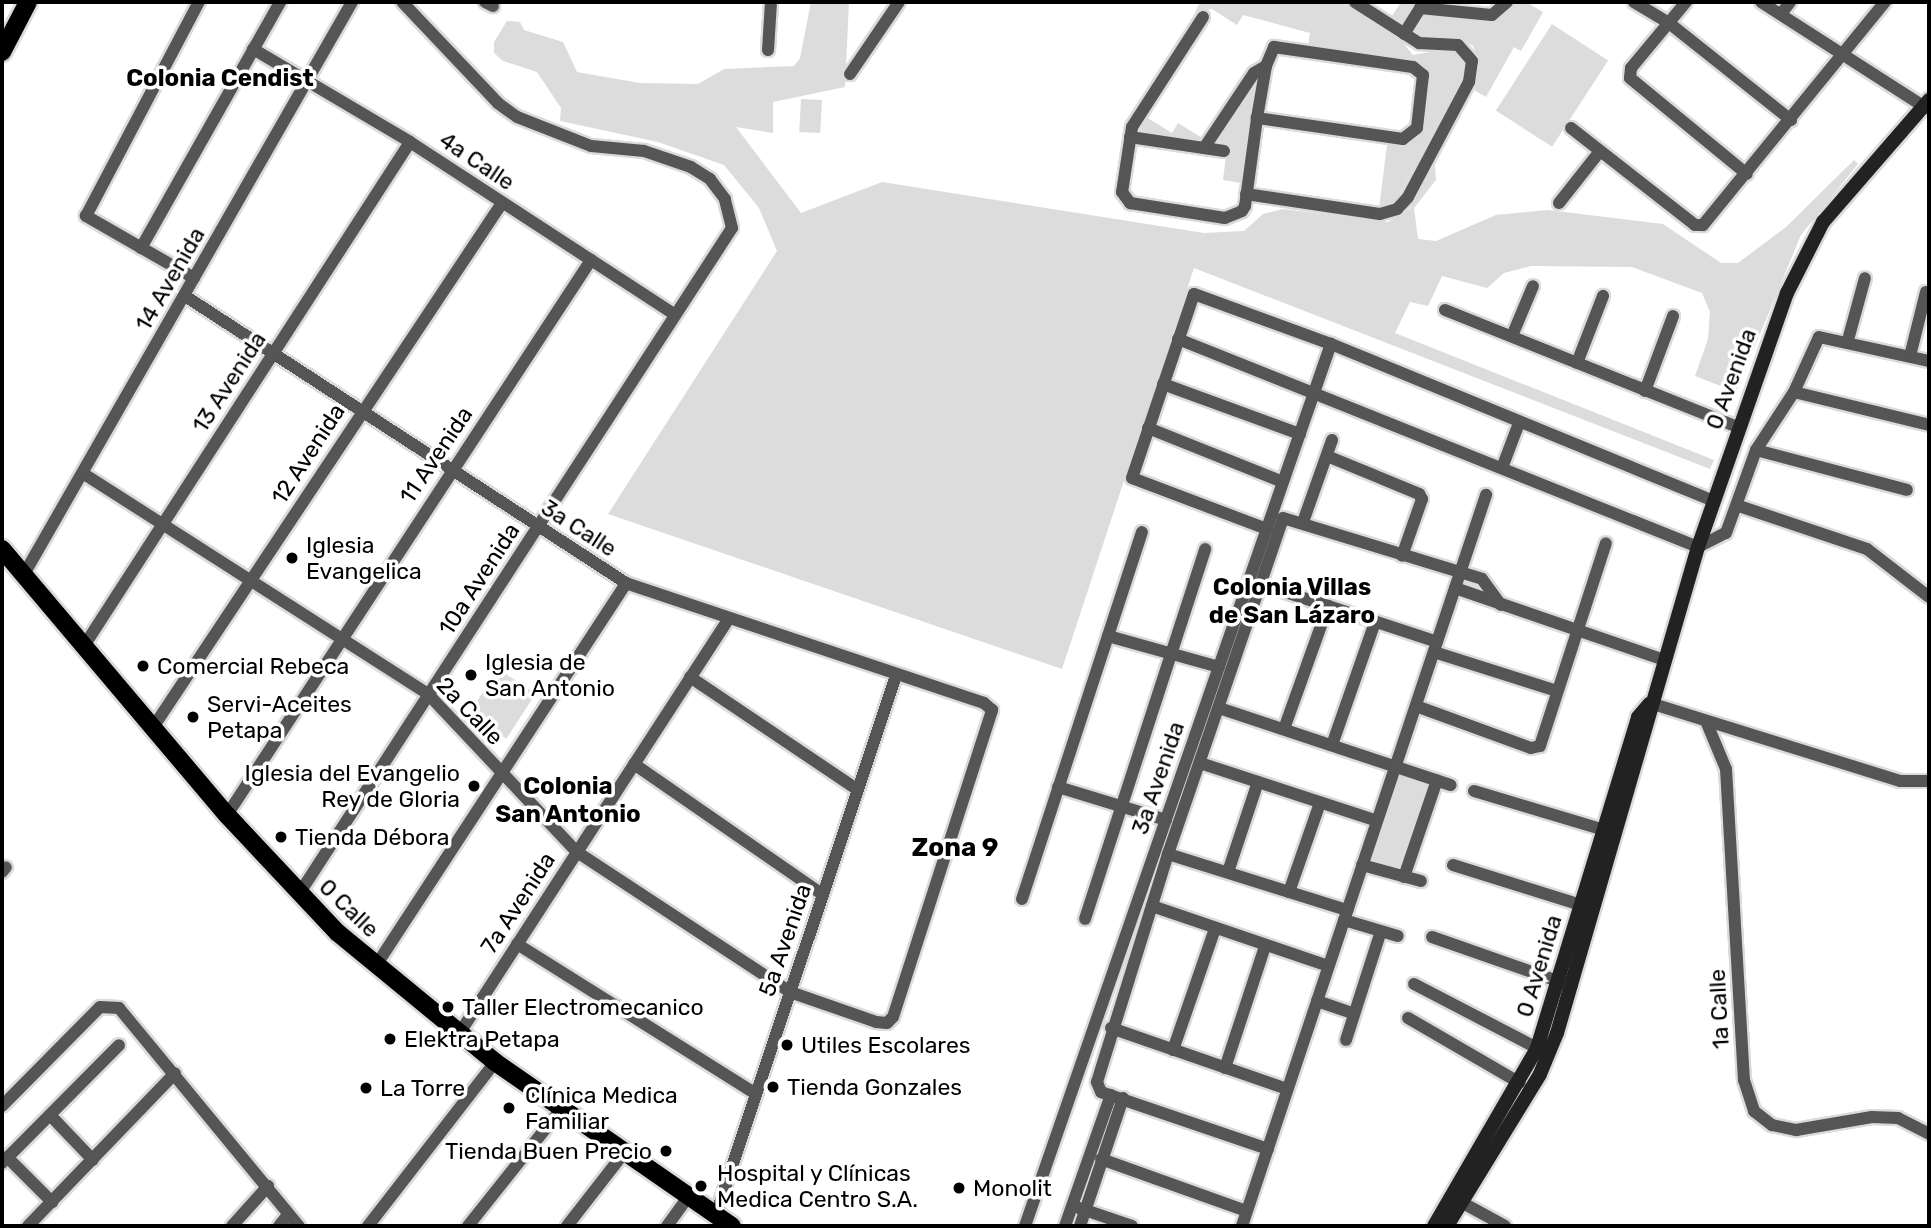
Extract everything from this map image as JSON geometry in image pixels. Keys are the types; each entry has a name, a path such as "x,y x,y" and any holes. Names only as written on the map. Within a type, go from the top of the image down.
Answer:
{"main road":[{"path":"3,45 28,2"},
{"name":"0 Avenida","path":"1434,1226 1520,1083 1566,983 1581,905 1651,723 1650,703 1698,547 1737,427 1787,293 1823,222 1880,153 1928,106"},
{"name":"0 Calle","path":"2,550 227,814 299,894 375,967 495,1062 623,1154 732,1226"},
{"name":"0 Avenida","path":"1447,1226 1540,1074 1610,832"}],"street":[{"path":"194,278 86,216 198,2"},
{"path":"141,248 280,2"},
{"name":"14 Avenida","path":"23,576 84,474 352,2"},
{"path":"401,2 416,7"},
{"path":"768,50 771,2"},
{"path":"850,74 899,2"},
{"path":"1246,194 1380,214 1401,206 1473,70 1470,57 1458,45 1420,43 1355,2"},
{"path":"1404,34 1422,5 1492,15 1507,2"},
{"path":"1634,2 1669,23 1791,120"},
{"path":"1686,2 1631,68 1631,81 1748,174"},
{"path":"1761,2 1928,106"},
{"path":"1781,14 1790,2"},
{"path":"1571,128 1698,225 1706,223 1885,2"},
{"name":"10a Avenida","path":"299,894 674,314 725,243 732,214 710,179 691,167 644,151 591,146 517,117 498,103 416,7"},
{"path":"1203,16 1132,127 1122,192 1130,203 1230,217 1244,209 1257,118 1266,66 1274,47 1416,68 1424,79 1417,128 1410,137 1393,140 1257,118"},
{"name":"4a Calle","path":"253,49 309,79 411,142 674,314"},
{"path":"1204,148 1254,73 1266,66"},
{"path":"1130,137 1224,151"},
{"name":"13 Avenida","path":"84,646 411,142"},
{"path":"1559,203 1600,151"},
{"name":"12 Avenida","path":"152,729 361,411 502,203"},
{"name":"11 Avenida","path":"227,814 340,638 591,260"},
{"path":"1848,340 1865,278"},
{"path":"1513,336 1533,286"},
{"path":"1910,356 1926,292"},
{"path":"1267,529 1132,478 1178,339 1198,293 1331,344 1713,501"},
{"name":"3a Calle","path":"185,296 626,583 727,620 984,703 992,709 887,1024"},
{"path":"1577,363 1603,296"},
{"path":"1445,310 1737,427"},
{"path":"1645,391 1673,316"},
{"path":"1178,339 1698,547 1726,533 1739,506 1756,450 1794,392 1814,341 1826,336 1929,361"},
{"name":"3a Avenida","path":"1025,1226 1331,344"},
{"path":"1163,384 1300,434"},
{"path":"1794,392 1929,425"},
{"path":"1502,468 1519,423"},
{"path":"1149,428 1283,482"},
{"path":"1303,522 1332,440"},
{"path":"1756,450 1907,490"},
{"path":"1326,456 1419,494 1422,499 1402,556"},
{"name":"2a Calle","path":"84,474 428,694 577,852 790,992 887,1024"},
{"path":"1242,1226 1486,495"},
{"path":"1739,506 1867,549 1929,597"},
{"path":"1268,1149 1101,1092 1097,1082 1111,1028 1168,854 1283,519 1303,522 1402,556 1482,579 1501,604"},
{"path":"1022,899 1142,532"},
{"path":"1416,706 1536,748 1606,543"},
{"path":"1085,919 1205,549"},
{"path":"375,967 626,583"},
{"path":"1261,584 1375,622 1435,647 1557,691"},
{"path":"1455,588 1664,660"},
{"path":"1284,729 1328,606"},
{"name":"7a Avenida","path":"459,1034 727,620"},
{"path":"1332,745 1375,622"},
{"path":"1108,636 1219,667"},
{"name":"5a Avenida","path":"715,1217 896,676"},
{"path":"690,677 858,790"},
{"path":"1650,703 1900,781 1929,780"},
{"path":"1219,708 1451,785"},
{"name":"1a Calle","path":"1706,721 1726,769 1744,1080 1754,1111 1772,1125 1796,1130 1872,1117 1898,1118 1929,1134"},
{"path":"1200,763 1377,821"},
{"path":"634,764 823,895"},
{"path":"1404,877 1437,780"},
{"path":"1228,872 1258,782"},
{"path":"1058,787 1166,820"},
{"path":"1474,790 1610,832"},
{"path":"1289,892 1320,803"},
{"path":"1168,854 1289,892 1398,936"},
{"path":"1362,865 1421,881"},
{"path":"1452,865 1581,905"},
{"path":"1152,906 1328,966"},
{"path":"1173,1050 1215,929"},
{"path":"1346,1040 1381,931"},
{"path":"1432,937 1566,983"},
{"path":"517,944 756,1094"},
{"path":"1225,1068 1265,946"},
{"path":"1414,984 1537,1048"},
{"path":"1317,1001 1354,1014"},
{"path":"2,1106 100,1007 110,1004 119,1008 176,1073 299,1226"},
{"path":"1408,1018 1520,1083"},
{"path":"1111,1028 1287,1089"},
{"path":"51,1202 5,1160 119,1045"},
{"path":"368,1226 495,1062"},
{"path":"28,1226 176,1073"},
{"path":"1080,1226 1117,1097"},
{"path":"1065,1226 1117,1097"},
{"path":"468,1226 561,1109"},
{"path":"50,1115 93,1160"},
{"path":"567,1226 623,1154"},
{"path":"1101,1159 1246,1211"},
{"path":"232,1226 268,1186"},
{"path":"667,1226 687,1198"},
{"path":"1461,1202 1505,1226"},
{"path":"1072,1206 1132,1226"},
{"path":"279,1226 288,1215"}],"shaded area":[{"path":"811,2 849,2 845,87 773,102 773,133 736,127 801,213 882,182 1204,233 1244,231 1263,214 1283,209 1388,222 1410,209 1435,165 1436,180 1414,208 1418,239 1436,241 1496,215 1548,210 1663,224 1721,263 1738,263 1786,227 1854,160 1858,164 1801,235 1736,392 1695,376 1708,339 1710,312 1702,293 1632,267 1531,266 1504,273 1487,288 1442,276 1428,306 1410,302 1395,333 1714,460 1710,469 1194,268 1062,669 608,514 777,251 759,208 724,165 658,142 560,121 561,108 537,72 503,61 494,53 494,42 507,21 520,22 524,30 563,42 577,72 640,83 698,84 724,69 794,66 800,58"},
{"path":"1200,2 1343,2 1400,39 1413,55 1448,49 1463,58 1464,77 1395,202 1379,208 1387,145 1411,142 1420,133 1427,74 1308,46 1310,33 1243,15 1237,25 1212,9 1195,12"},
{"path":"1401,2 1416,2 1402,23 1392,16"},
{"path":"1516,2 1526,2 1543,12 1521,51 1514,47 1486,97 1475,91 1480,63 1473,46 1457,38 1423,37 1416,31 1426,15 1497,20"},
{"path":"1552,24 1608,60 1552,147 1496,110"},
{"path":"1255,80 1241,183 1223,180 1227,147 1216,139"},
{"path":"801,99 822,100 820,133 799,132"},
{"path":"1146,117 1172,133 1178,123 1204,139 1202,143 1139,133"},
{"path":"498,669 536,694 506,739 469,714"},
{"path":"1400,774 1430,784 1403,869 1372,860"}],"place":[{"name":"Iglesia Evangelica","path":"292,558"},
{"name":"Comercial Rebeca","path":"143,666"},
{"name":"Iglesia de San Antonio","path":"471,675"},
{"name":"Servi-Aceites Petapa","path":"193,717"},
{"name":"Iglesia del Evangelio Rey de Gloria","path":"474,786"},
{"name":"Tienda Débora","path":"281,837"},
{"name":"Taller Electromecanico","path":"448,1007"},
{"name":"Elektra Petapa","path":"390,1039"},
{"name":"Utiles Escolares","path":"787,1045"},
{"name":"Tienda Gonzales","path":"773,1087"},
{"name":"La Torre","path":"366,1088"},
{"name":"Clínica Medica Familiar","path":"509,1108"},
{"name":"Tienda Buen Precio","path":"666,1151"},
{"name":"Hospital y Clínicas Medica Centro S.A.","path":"701,1186"},
{"name":"Monolit","path":"959,1188"}],"district":[{"name":"Colonia Cendist","path":"220,79"},
{"name":"Colonia Villas de San Lázaro","path":"1292,602"},
{"name":"Colonia San Antonio","path":"568,801"},
{"name":"Zona 9","path":"955,848"}]}
